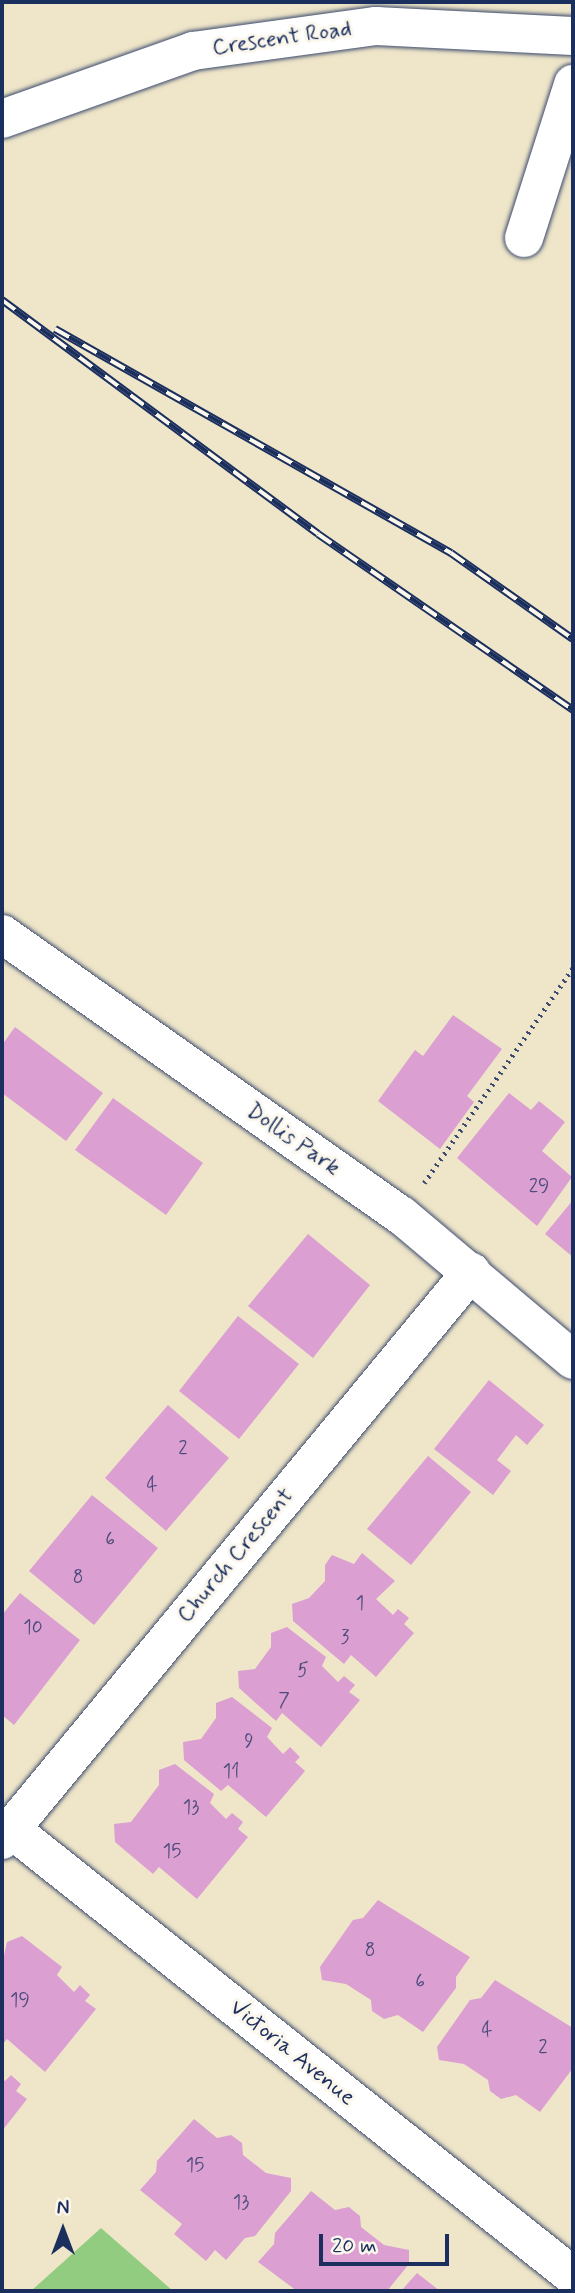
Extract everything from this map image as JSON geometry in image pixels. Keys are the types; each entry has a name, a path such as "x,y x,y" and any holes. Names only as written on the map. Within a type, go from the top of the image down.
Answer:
{"street":[{"name":"Crescent Road","path":"2,119 194,51 376,26 573,36"},
{"path":"524,238 573,84"},
{"name":"Dollis Park","path":"2,934 401,1215 573,1360"},
{"name":"Church Crescent","path":"7,1835 471,1272"},
{"name":"Victoria Avenue","path":"7,1835 573,2276"}],"path":[{"path":"401,1215 573,968"}],"green space":[{"path":"101,2228 173,2291 31,2291"}],"building":[{"path":"453,1015 502,1049 467,1096 474,1102 440,1149 378,1101 415,1050 423,1056"},
{"path":"15,1027 103,1093 66,1141 2,1093 2,1045"},
{"path":"509,1093 531,1110 539,1101 565,1122 542,1151 572,1177 537,1226 457,1158"},
{"path":"113,1098 203,1163 166,1215 75,1150"},
{"path":"573,1200 573,1257 545,1234"},
{"path":"308,1234 370,1285 313,1358 248,1306"},
{"path":"238,1316 299,1364 239,1439 179,1391"},
{"path":"489,1380 544,1425 527,1445 516,1435 497,1460 511,1471 493,1495 434,1449"},
{"path":"168,1405 229,1458 166,1531 105,1478"},
{"path":"428,1456 471,1492 411,1565 367,1529"},
{"path":"92,1495 158,1548 94,1625 29,1571"},
{"path":"362,1553 395,1581 376,1599 393,1615 398,1609 409,1618 404,1624 414,1633 376,1677 351,1655 344,1664 293,1621 292,1604 309,1598 325,1581 325,1565 332,1555 354,1564"},
{"path":"20,1593 80,1640 14,1725 2,1715 2,1615"},
{"path":"287,1627 326,1657 322,1666 338,1682 344,1676 355,1685 349,1692 360,1700 321,1747 282,1713 276,1721 239,1688 238,1671 255,1669 271,1647 271,1633"},
{"path":"232,1697 272,1728 267,1737 283,1754 290,1747 300,1757 295,1762 305,1771 266,1817 228,1785 221,1791 184,1760 183,1742 201,1739 216,1718 216,1703"},
{"path":"175,1764 214,1794 210,1803 226,1819 232,1813 243,1822 238,1829 248,1837 197,1899 159,1867 153,1874 115,1842 114,1824 131,1822 159,1785 159,1770"},
{"path":"378,1900 470,1957 456,1977 456,1988 423,2032 398,2015 384,2019 372,2011 371,2000 346,1984 322,1980 320,1967 353,1920 363,1918"},
{"path":"22,1936 62,1967 57,1975 74,1992 80,1985 90,1995 85,2001 96,2009 45,2072 7,2039 2,2045 2,1965 7,1942"},
{"path":"495,1980 573,2028 573,2068 540,2112 516,2095 501,2099 490,2091 488,2080 464,2064 439,2060 437,2047 470,2000 481,1998"},
{"path":"11,2075 21,2084 16,2091 27,2099 2,2131 2,2078 5,2081"},
{"path":"194,2119 217,2138 231,2135 242,2143 243,2155 266,2173 291,2178 291,2191 255,2236 245,2238 226,2260 215,2250 206,2261 174,2234 182,2224 140,2190 156,2172 157,2161"},
{"path":"311,2191 335,2210 349,2207 360,2216 361,2227 384,2245 409,2250 409,2264 387,2291 297,2291 258,2262 274,2244 275,2233"},
{"path":"417,2273 440,2291 401,2291"}],"railway":[{"path":"2,300 318,534 573,710"},
{"path":"55,329 451,553 573,639"}]}
